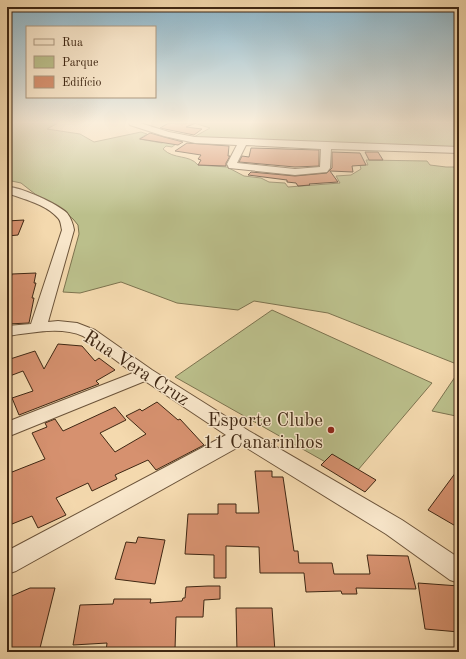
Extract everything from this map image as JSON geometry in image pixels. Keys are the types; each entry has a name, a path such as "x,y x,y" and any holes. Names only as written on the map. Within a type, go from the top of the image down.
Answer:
{"street":[{"path":"237,154 232,164 234,166 295,172 324,170 326,168 326,154"},
{"path":"8,187 37,200 58,212 66,220 68,230 38,328"},
{"name":"Rua Vera Cruz","path":"7,331 64,326 84,331 146,374 242,436 394,526 459,572"},
{"path":"7,430 146,374"},
{"path":"7,563 242,436"}],"green space":[{"path":"7,154 170,154 190,159 198,165 227,167 244,176 261,178 269,182 285,183 288,187 340,183 336,176 351,175 361,169 360,165 368,165 366,160 427,161 430,165 459,167 459,365 328,313 254,301 238,310 177,303 121,282 80,293 63,292 79,234 78,225 62,210 35,194 21,183 7,180"},
{"name":"Esporte Clube 11 Canarinhos","path":"272,310 432,383 352,477 175,377"},
{"path":"459,371 459,414 456,416 432,411"}],"building":[{"path":"193,154 228,154 228,156 230,156 226,166 198,165 201,160 198,159 201,155"},
{"path":"250,154 319,154 319,166 295,167 239,162 242,156 249,157"},
{"path":"332,154 360,154 366,165 352,166 353,172 330,171 338,182 309,184 310,185 298,186 296,183 287,182 287,180 248,175 251,172 295,176 327,173 332,168"},
{"path":"366,154 379,154 383,160 369,160"},
{"path":"24,220 18,235 7,236 7,221"},
{"path":"36,273 34,283 36,283 32,298 34,298 29,323 7,324 7,287 9,287 12,274"},
{"path":"58,344 82,346 95,361 99,358 115,370 96,381 99,384 19,415 12,398 33,391 23,371 7,377 7,360 35,351 44,369"},
{"path":"157,402 178,420 180,419 204,445 156,470 148,460 115,475 117,479 92,491 88,483 56,498 66,515 38,528 32,516 7,526 7,474 45,459 32,433 47,427 45,423 55,419 63,431 115,407 126,420 100,433 115,452 146,434 126,416 140,409 142,411"},
{"path":"332,454 376,480 365,492 321,465"},
{"path":"459,468 459,528 428,510"},
{"path":"255,471 272,471 272,477 283,477 294,551 298,551 299,563 332,563 334,574 370,574 367,555 408,556 416,589 356,588 357,594 342,594 341,591 306,592 304,573 260,573 259,547 226,546 226,578 214,578 214,555 185,554 188,514 218,514 218,504 236,504 236,513 259,513"},
{"path":"138,537 165,540 155,584 115,579 126,542 136,543"},
{"path":"418,583 459,586 459,632 425,629"},
{"path":"220,586 220,599 204,600 203,617 176,617 175,649 124,649 123,652 106,652 107,643 73,645 80,605 113,604 114,599 151,599 150,603 182,601 183,598 185,598 186,587"},
{"path":"30,588 55,588 39,652 7,652 7,598"},
{"path":"236,608 272,608 275,652 237,652"}],"place":[{"name":"Esporte Clube 11 Canarinhos","path":"331,430"}]}
